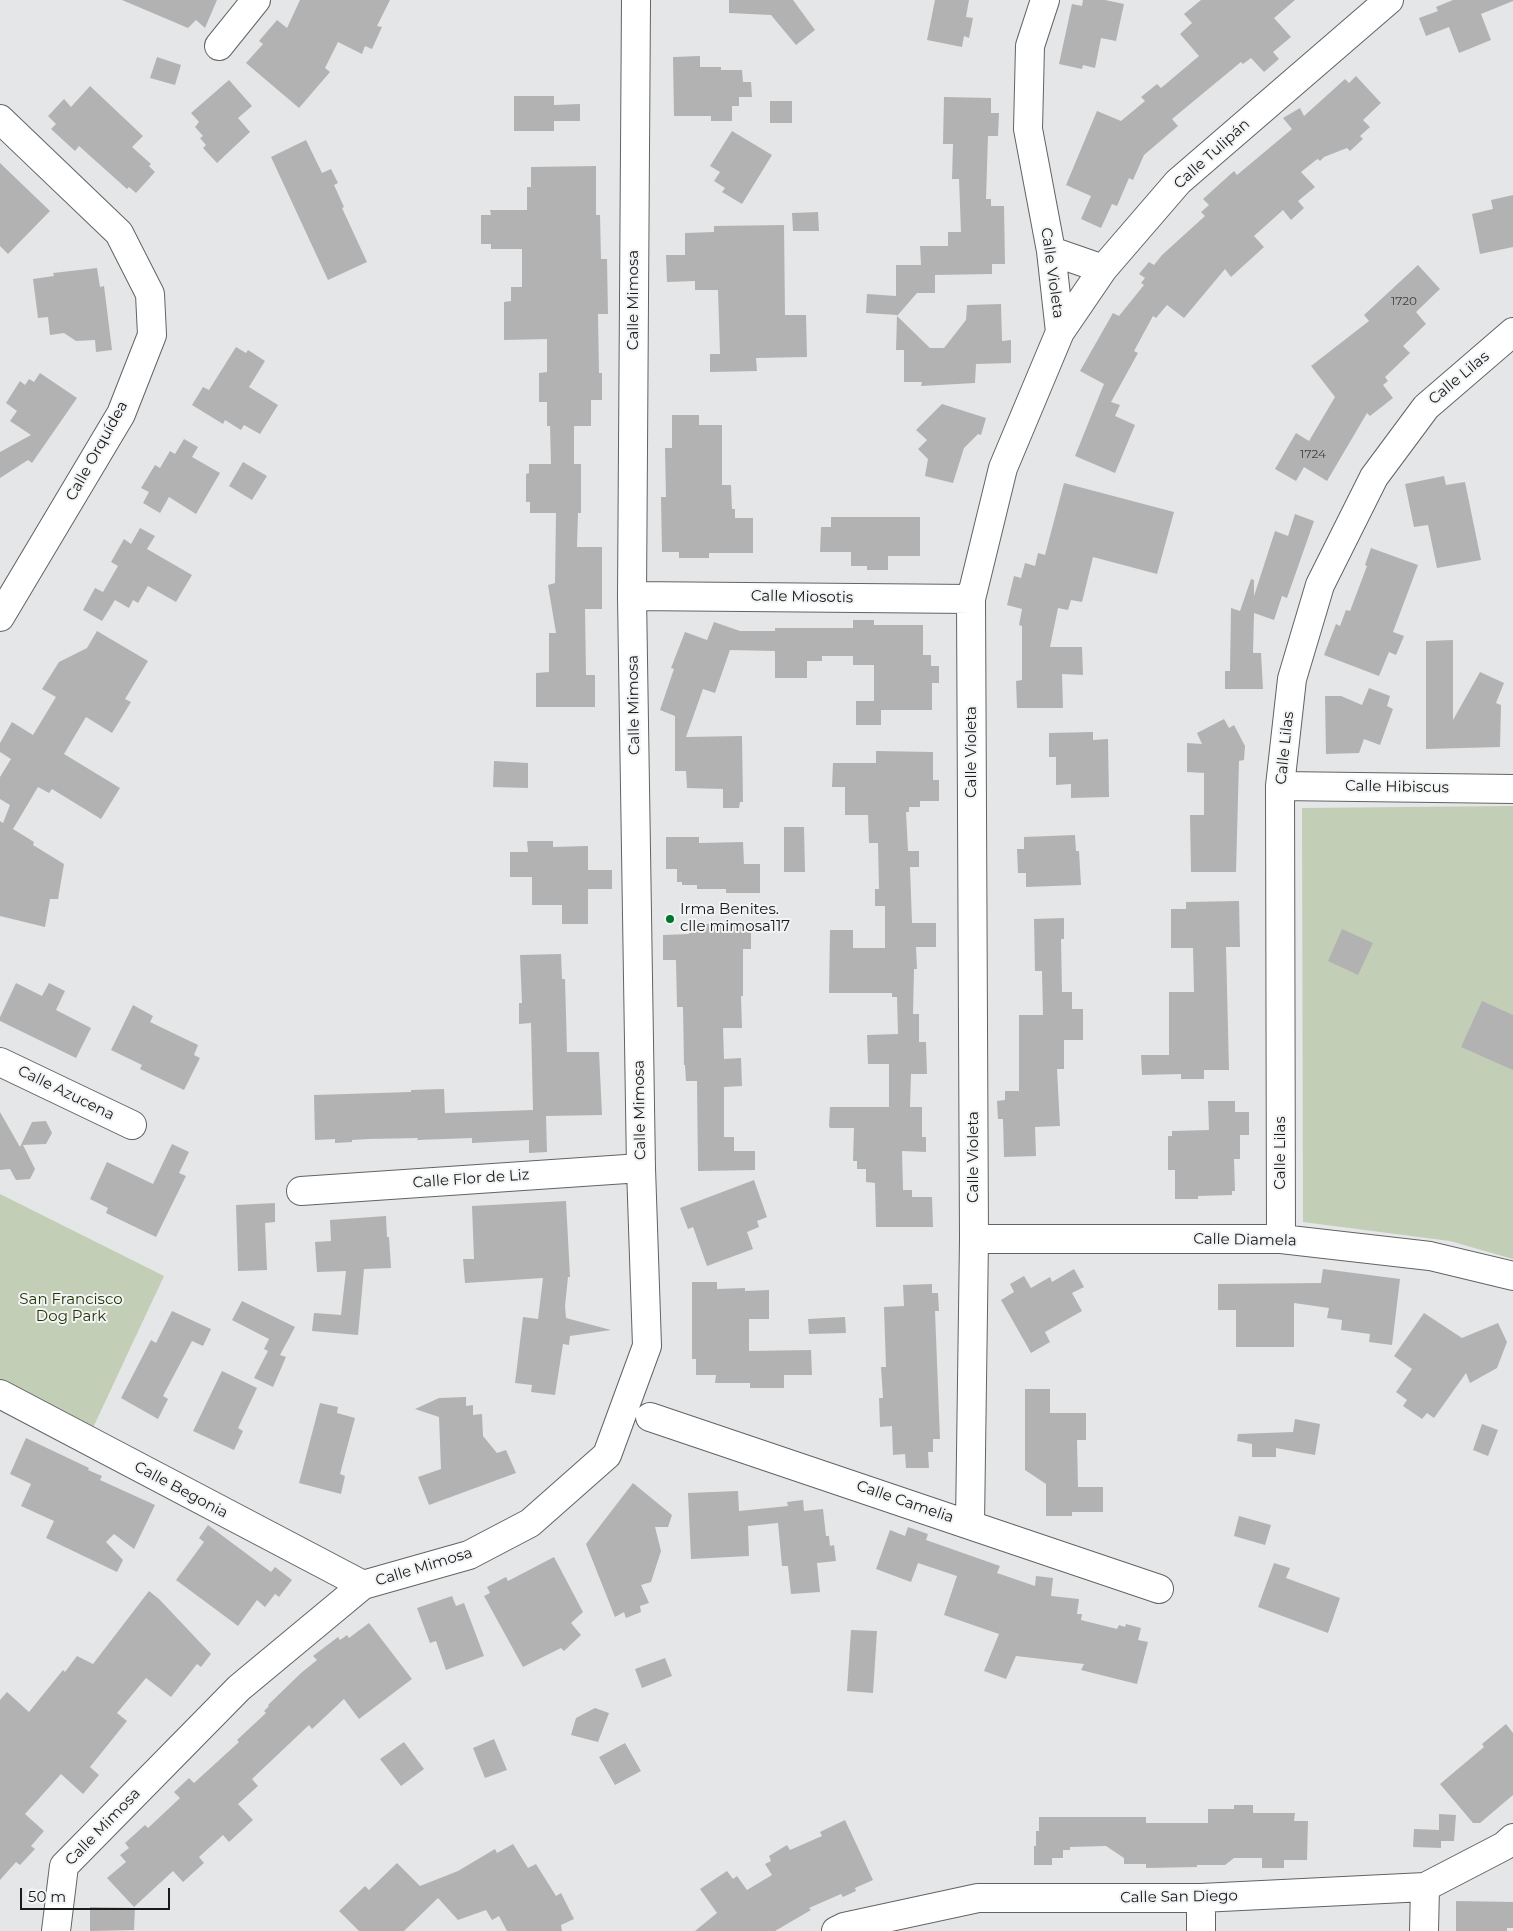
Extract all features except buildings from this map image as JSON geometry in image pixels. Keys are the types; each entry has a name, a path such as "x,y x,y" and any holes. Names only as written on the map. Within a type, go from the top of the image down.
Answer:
{"street":[{"path":"219,46 256,0"},
{"name":"Calle Mimosa","path":"56,1931 64,1866 239,1688 363,1585 469,1555 530,1523 607,1455 647,1346 641,1168 632,596 636,0"},
{"name":"Calle Violeta","path":"970,1524 974,1239 971,599 1003,468 1060,332 1051,251 1028,129 1030,46 1045,0"},
{"name":"Calle Tulipán","path":"1060,332 1103,269 1178,182 1385,2"},
{"name":"Calle Orquídea","path":"0,119 119,233 150,294 152,335 121,414 0,617"},
{"path":"1051,251 1103,269"},
{"name":"Calle Lilas","path":"1281,1238 1280,786 1292,679 1320,585 1374,477 1426,407 1513,332"},
{"name":"Calle Miosotis","path":"632,596 971,599"},
{"name":"Calle Hibiscus","path":"1280,786 1513,789"},
{"name":"Calle Azucena","path":"0,1062 132,1125"},
{"name":"Calle Flor de Liz","path":"302,1191 641,1168"},
{"name":"Calle Diamela","path":"974,1239 1281,1238 1430,1256 1513,1276"},
{"path":"607,1455 650,1416 647,1346"},
{"name":"Calle Begonia","path":"0,1394 363,1585"},
{"name":"Calle Camelia","path":"650,1416 1160,1589"},
{"name":"Calle San Diego","path":"836,1931 844,1927 978,1898 1201,1898 1425,1887 1504,1846 1513,1838"},
{"path":"1424,1931 1425,1887"},
{"path":"1201,1898 1201,1931"}],"green space":[{"path":"1513,806 1513,1259 1450,1241 1303,1222 1302,808"},
{"name":"San Francisco Dog Park","path":"0,1194 164,1276 91,1432 0,1385"}],"place":[{"name":"Irma Benites. clle mimosa117","path":"670,919"}]}
